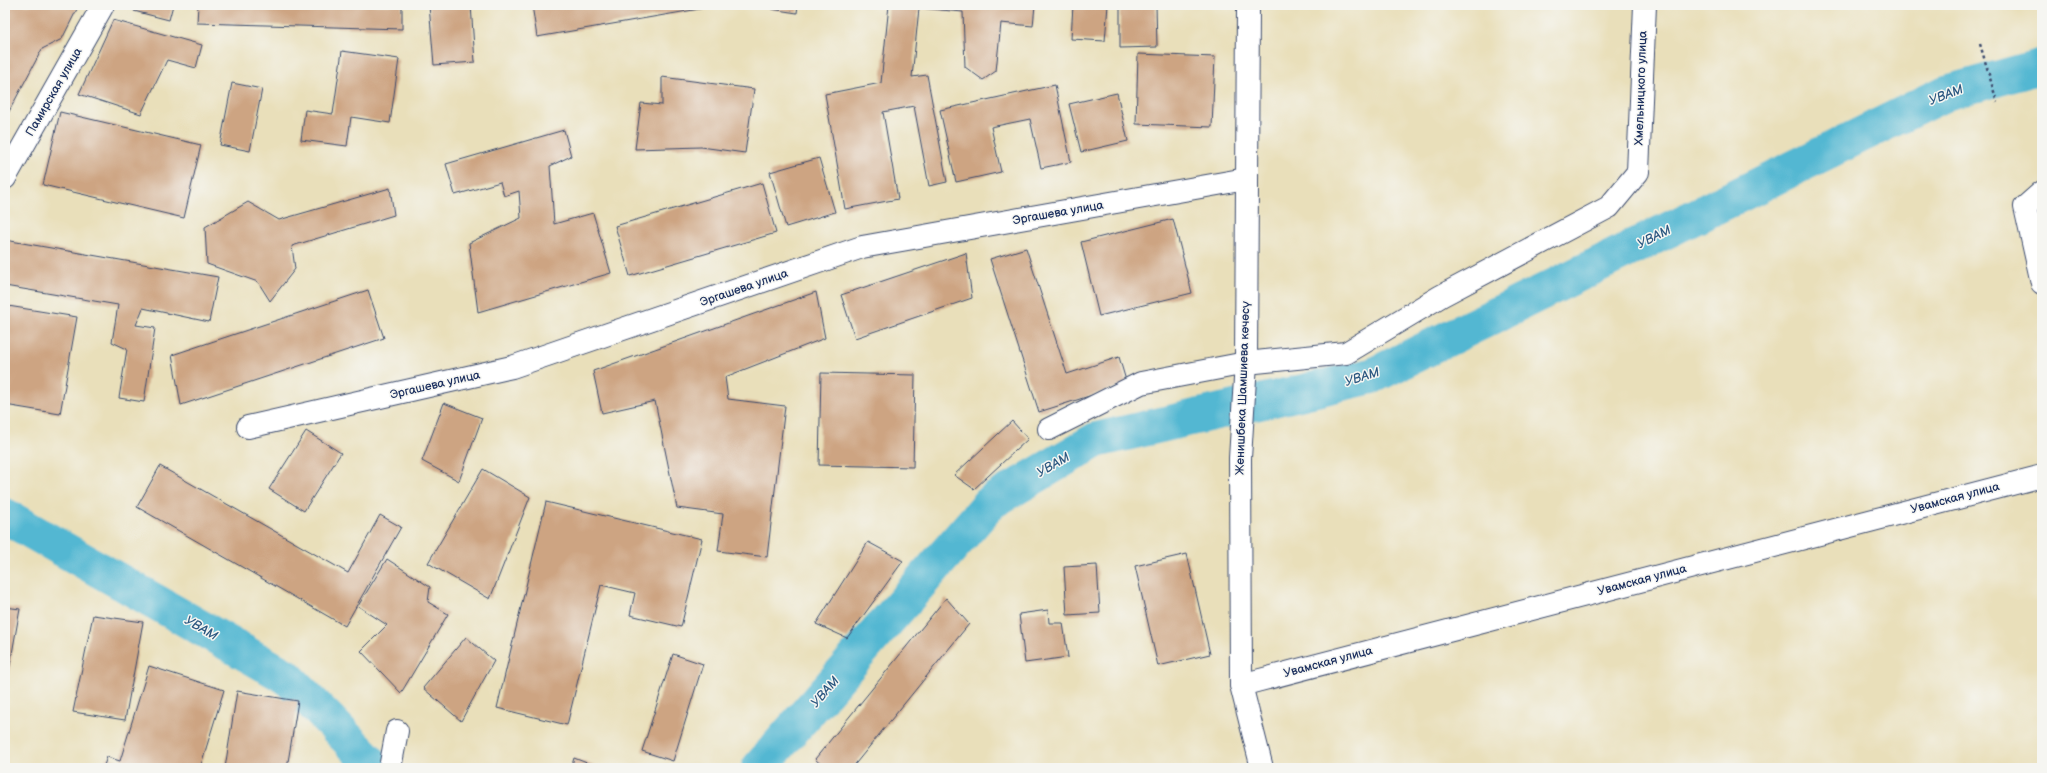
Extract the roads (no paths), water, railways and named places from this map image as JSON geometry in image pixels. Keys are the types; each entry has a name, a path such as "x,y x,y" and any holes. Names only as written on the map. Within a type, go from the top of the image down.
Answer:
{"street":[{"name":"Памирская улица","path":"5,178 104,5"},
{"name":"Женишбека Шамшиева көчөсү","path":"1248,5 1246,371 1240,458 1241,685 1262,768"},
{"name":"Хмельницкого улица","path":"1246,371 1346,353 1441,296 1609,206 1638,172 1645,5"},
{"name":"Эргашева улица","path":"248,427 512,367 862,247 1246,179"},
{"path":"2042,192 2025,207 2042,283"},
{"path":"1049,429 1141,383 1246,371"},
{"name":"Увамская улица","path":"1241,685 2042,476"},
{"path":"391,765 397,731"}],"waterway":[{"name":"УВАМ","path":"759,768 991,502 1096,440 1372,376 1946,93 2042,66"},
{"name":"УВАМ","path":"5,516 287,677 376,768"}]}
